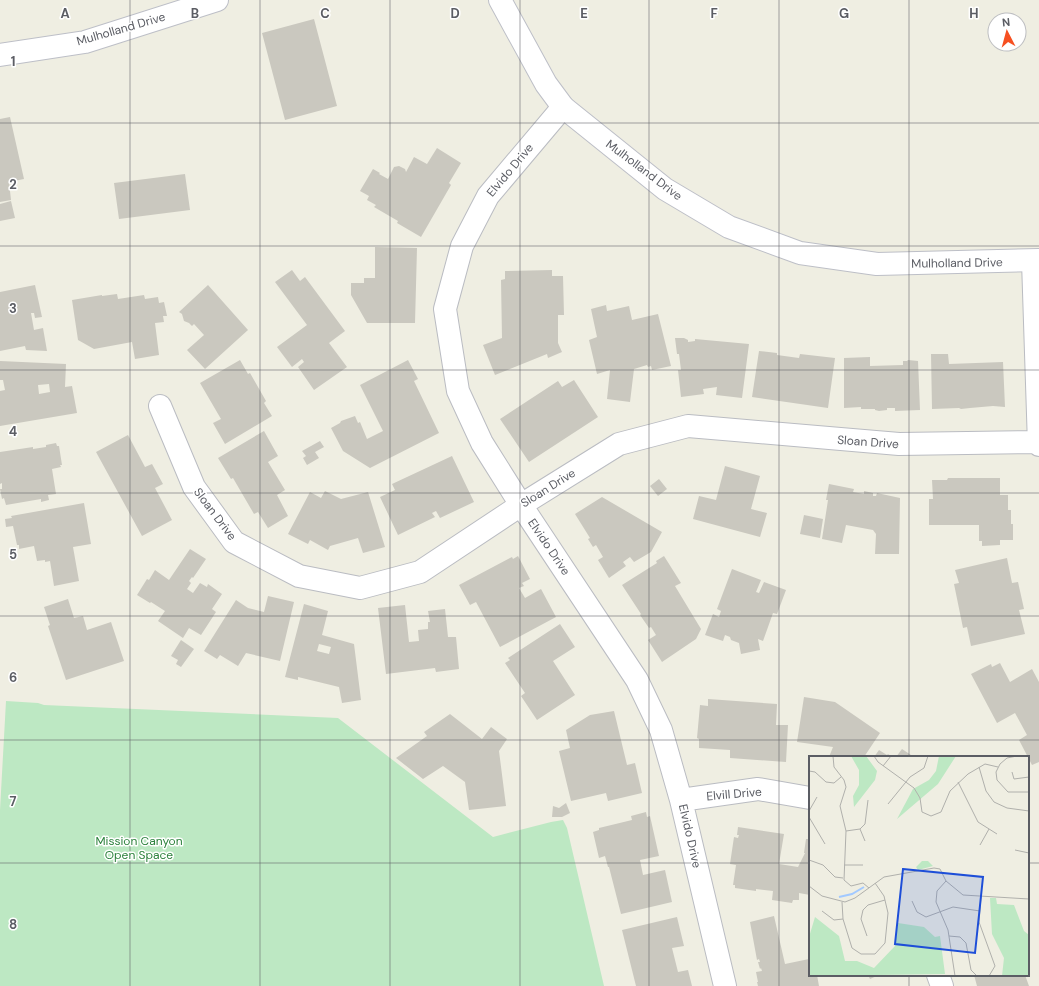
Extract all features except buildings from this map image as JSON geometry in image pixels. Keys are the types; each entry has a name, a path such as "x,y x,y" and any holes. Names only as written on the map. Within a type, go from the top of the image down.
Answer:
{"street":[{"name":"Mulholland Drive","path":"0,56 85,42 217,0"},
{"name":"Mulholland Drive","path":"500,0 546,84 563,107 665,189 729,227 800,253 877,264 1036,261"},
{"name":"Elvido Drive","path":"563,107 488,196 462,246 445,309 458,391 482,443 521,505 637,680 661,730 681,800 725,986"},
{"path":"1036,261 1039,446"},
{"name":"Sloan Drive","path":"160,406 194,487 234,542 299,576 360,588 420,572 521,505 619,444 688,426 899,444 1039,442"},
{"name":"Elvill Drive","path":"681,800 758,789 809,798"},
{"path":"938,976 942,986"}],"green space":[{"name":"Mission Canyon Open Space","path":"6,701 38,703 44,705 338,718 493,837 563,820 567,828 604,986 0,986 0,810"}]}
